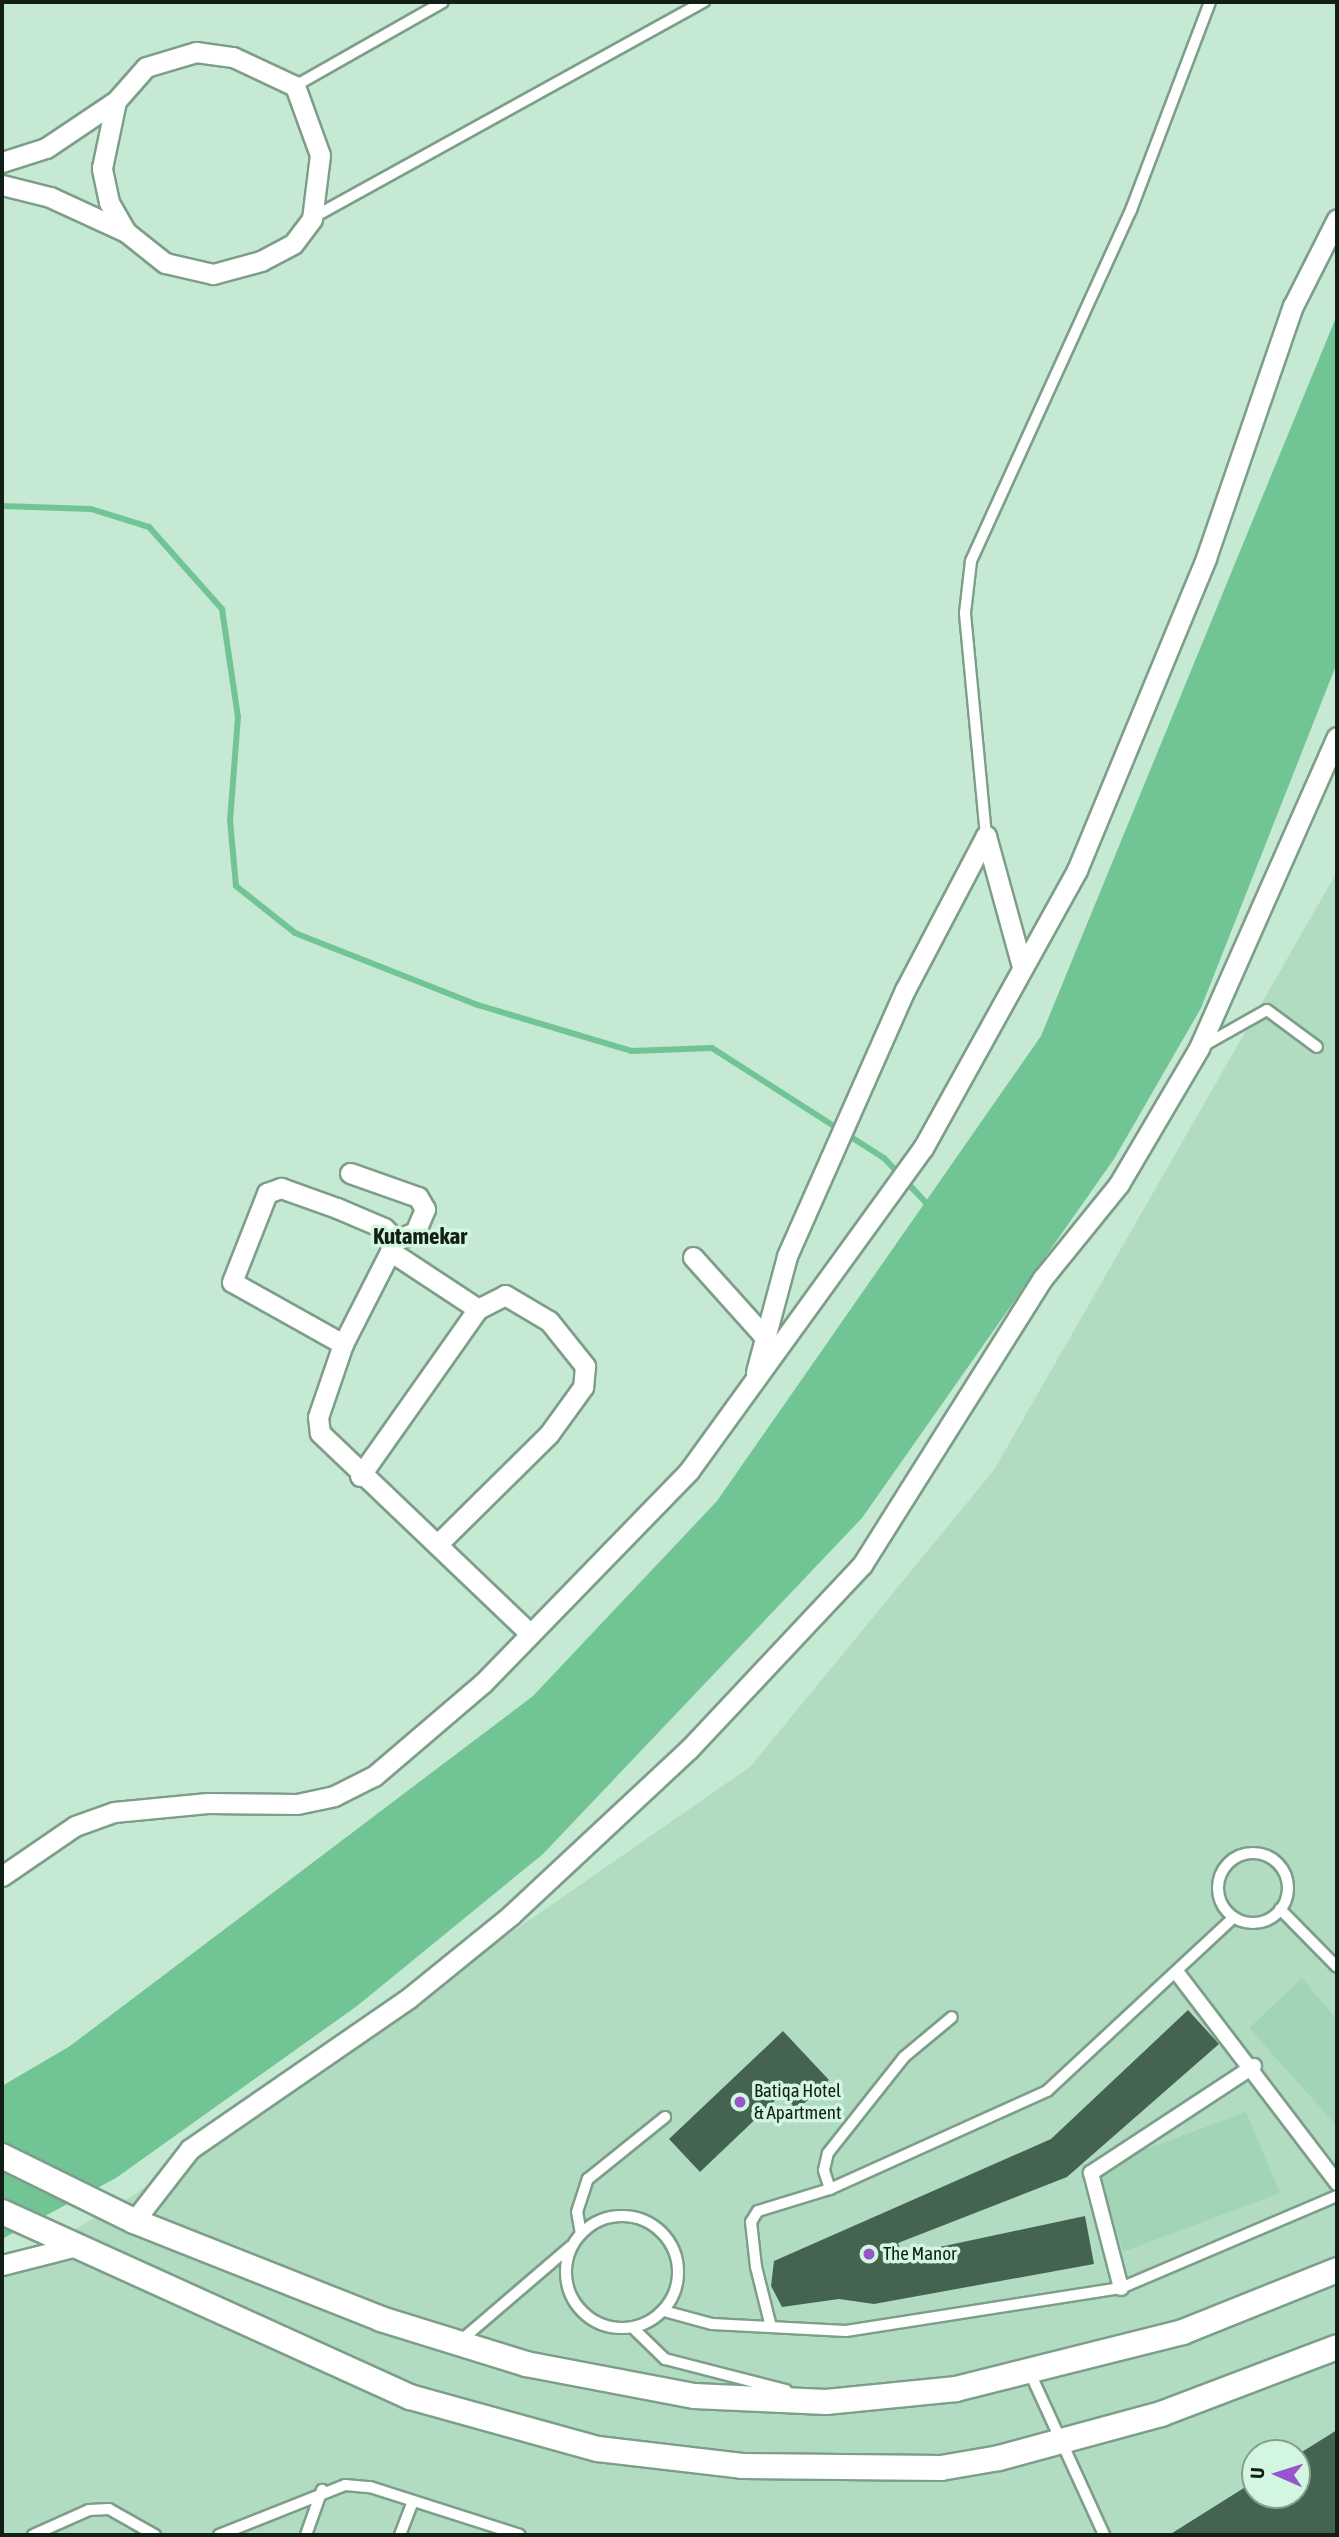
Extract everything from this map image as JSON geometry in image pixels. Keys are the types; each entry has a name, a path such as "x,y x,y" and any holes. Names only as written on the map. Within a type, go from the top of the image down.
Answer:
{"street":[{"path":"2,162 46,148 116,101 146,66 196,52 233,57 295,86 320,155 312,219 293,244 261,261 213,274 165,263 126,232 50,197 2,185"},
{"path":"116,101 102,168 109,202 126,232"},
{"path":"2,1876 75,1826 114,1812 208,1803 298,1804 334,1796 415,1745 629,1538 755,1380 923,1148 1077,870 1206,558 1293,306 1337,219"},
{"path":"134,2221 190,2149 409,1998 511,1915 689,1749 809,1625 880,1539 1043,1278 1119,1184 1199,1048 1337,737"},
{"path":"986,836 1022,967"},
{"path":"755,1380 772,1294 851,1112 986,836"},
{"path":"350,1173 424,1202 415,1232 393,1246 343,1344 318,1417 320,1433 360,1476 440,1542 529,1633"},
{"path":"343,1344 232,1282 267,1193 281,1188 384,1228 393,1246 478,1309"},
{"path":"694,1257 764,1336"},
{"path":"360,1476 478,1309 493,1296 520,1299 570,1342 586,1377 550,1434 440,1542"},
{"path":"1178,1974 1254,2066 1337,2183"},
{"path":"1121,2288 1091,2173 1254,2066"},
{"path":"2,2156 134,2221 456,2344 583,2377 694,2396 826,2402 956,2389 1030,2373 1204,2325 1337,2270"},
{"path":"2,2212 410,2397 598,2449 742,2466 842,2470 941,2468 1060,2443 1227,2391 1337,2347"},
{"path":"2,2265 77,2246"}],"lane":[{"path":"295,86 443,2"},
{"path":"312,219 704,2"},
{"path":"986,836 965,613 971,561 1131,210 1210,2"},
{"path":"1199,1048 1267,1010 1317,1046"},
{"path":"1252,1853 1271,1858 1284,1872 1288,1891 1280,1909 1259,1922 1234,1917 1221,1902 1219,1883 1227,1865 1252,1853"},
{"path":"1280,1909 1337,1967"},
{"path":"771,2327 761,2302 751,2222 771,2204 830,2189 1047,2091 1178,1974 1234,1917"},
{"path":"830,2189 824,2170 828,2153 904,2057 952,2017"},
{"path":"581,2234 579,2194 588,2179 665,2116"},
{"path":"664,2311 712,2324 846,2330 1121,2288 1337,2196"},
{"path":"456,2344 570,2247 581,2234 616,2216 653,2225 677,2256 679,2276 664,2311 633,2328 599,2324 578,2307 568,2285 570,2247"},
{"path":"633,2328 664,2359 826,2402"},
{"path":"1030,2373 1104,2535"},
{"path":"219,2535 322,2490 370,2487 520,2535"},
{"path":"306,2535 322,2490"},
{"path":"400,2535 413,2501"},
{"path":"33,2535 89,2510 109,2509 155,2535"}],"shaded area":[{"path":"1337,315 1337,663 1201,1008 1114,1159 862,1518 543,1854 357,2006 116,2178 2,2239 2,2086 70,2046 533,1696 717,1501 1041,1036"},
{"path":"1337,872 1337,2535 2,2535 2,2272 132,2196 750,1767 994,1470"},
{"path":"1302,1978 1337,2020 1337,2126 1249,2028"},
{"path":"1246,2112 1280,2193 1123,2252 1101,2177 1130,2155"}],"building":[{"path":"1188,2010 1219,2044 1067,2177 898,2243 902,2255 1085,2216 1094,2264 874,2304 839,2299 782,2307 771,2286 774,2261 1051,2139"},
{"name":"Batiqa Hotel & Apartment","path":"783,2031 829,2080 797,2110 782,2094 700,2172 669,2139"},
{"path":"1337,2430 1337,2535 1169,2535 1241,2490 1241,2509 1311,2509 1311,2446"}],"waterway":[{"path":"2,506 91,509 149,527 222,609 238,717 230,820 236,886 295,933 478,1005 631,1051 712,1048 884,1158 929,1206"}],"place":[{"name":"Batiqa Hotel & Apartment","path":"740,2102"},
{"name":"The Manor","path":"869,2254"}],"district":[{"name":"Kutamekar","path":"420,1236"}]}
